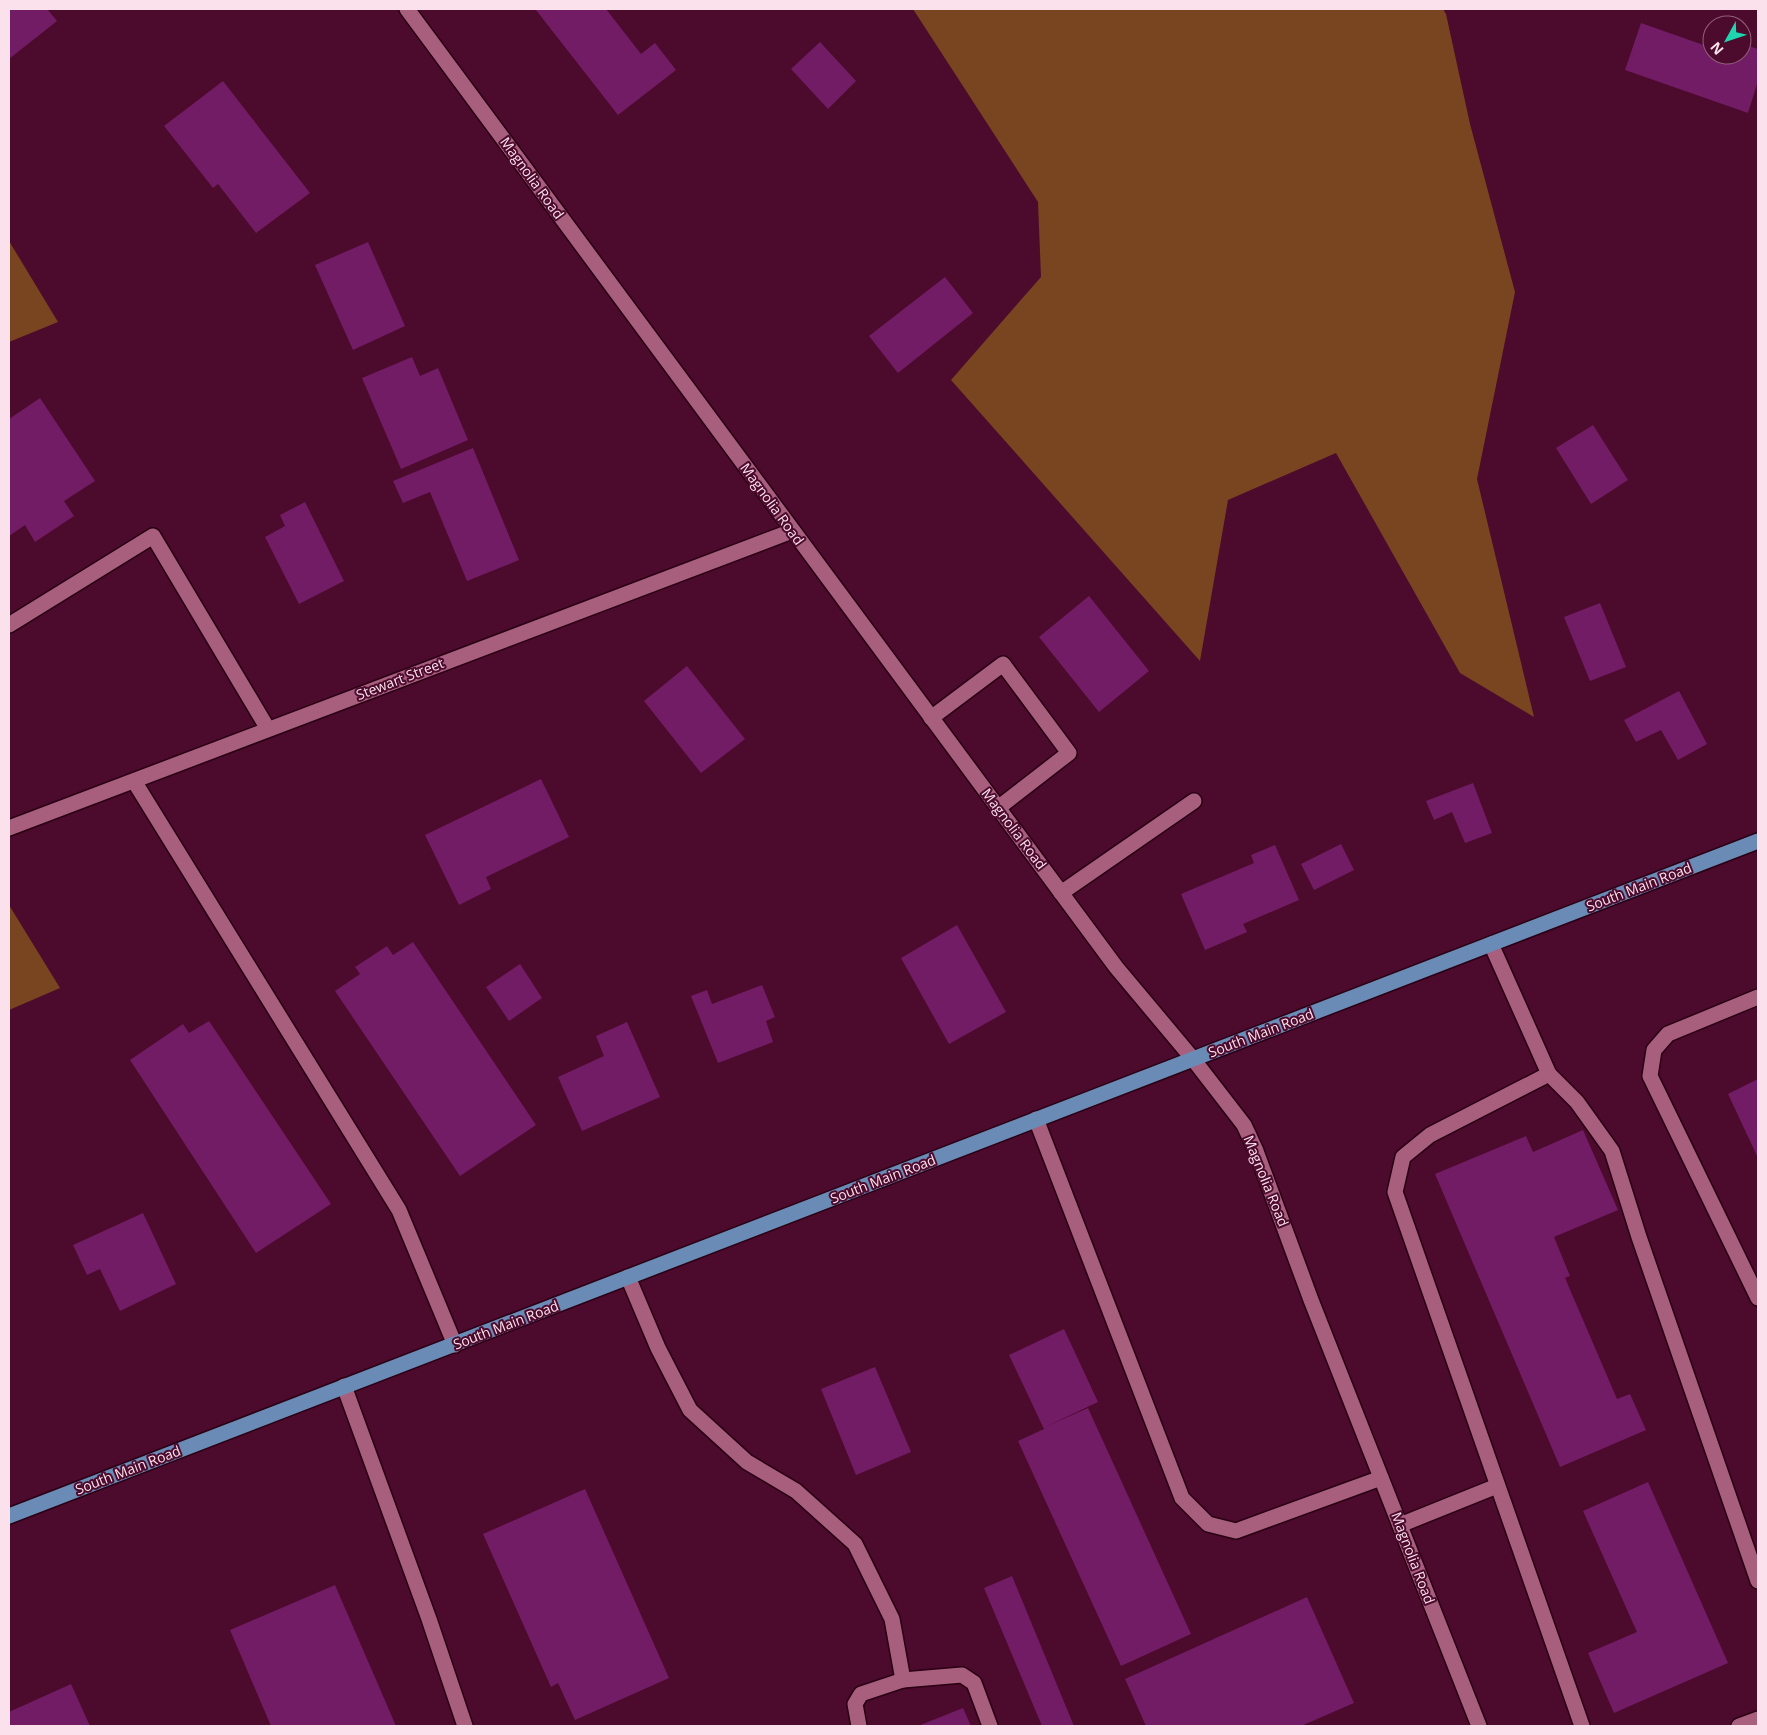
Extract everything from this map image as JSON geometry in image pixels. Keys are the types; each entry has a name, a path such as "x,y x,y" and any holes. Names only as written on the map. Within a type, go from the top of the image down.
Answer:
{"main road":[{"name":"South Main Road","path":"9,1516 1758,841"}],"street":[{"name":"Magnolia Road","path":"407,9 1061,894 1116,967 1193,1059 1244,1125 1256,1151 1311,1300 1479,1726"},
{"name":"Stewart Street","path":"9,827 792,531"},
{"path":"9,625 153,536 268,729"},
{"path":"930,718 1002,664 1008,671 1069,753 998,808"},
{"path":"134,781 399,1210 455,1345"},
{"path":"1061,894 1194,801"},
{"path":"1491,944 1549,1074 1577,1102 1612,1151 1639,1237 1758,1581"},
{"path":"1758,997 1668,1034 1654,1050 1650,1076 1758,1298"},
{"path":"1549,1074 1430,1135 1403,1157 1395,1192 1582,1726"},
{"path":"1036,1119 1182,1498 1208,1524 1236,1531 1381,1478"},
{"path":"628,1277 658,1348 690,1410 747,1462 796,1491 855,1544 892,1619 903,1680"},
{"path":"344,1386 429,1619 465,1726"},
{"path":"1400,1525 1497,1486"},
{"path":"859,1726 855,1704 861,1694 903,1680 962,1675 974,1683 990,1726"},
{"path":"1739,1726 1758,1720"}],"shaded area":[{"path":"913,9 1443,9 1446,14 1470,124 1515,292 1477,479 1534,717 1460,673 1336,453 1228,500 1200,661 951,380 1041,277 1038,202"},
{"path":"9,241 58,322 9,342"},
{"path":"9,905 60,988 9,1010"}],"building":[{"path":"9,9 47,9 57,21 9,59"},
{"path":"537,9 606,9 641,54 655,43 676,70 618,115"},
{"path":"1641,23 1702,44 1702,65 1752,65 1752,47 1758,49 1758,81 1748,113 1625,70"},
{"path":"820,42 856,81 828,109 791,69"},
{"path":"223,81 310,193 256,233 218,184 213,188 164,126"},
{"path":"368,242 405,326 353,350 315,265"},
{"path":"945,277 973,313 898,373 869,336"},
{"path":"412,357 420,376 438,368 468,440 401,469 362,378"},
{"path":"40,398 95,481 64,501 74,516 35,542 25,525 9,536 9,419"},
{"path":"1593,425 1628,480 1591,504 1556,448"},
{"path":"473,448 519,560 467,581 430,492 403,503 393,481"},
{"path":"305,502 344,581 299,604 265,537 285,526 280,515"},
{"path":"1089,596 1149,671 1099,712 1039,637"},
{"path":"1600,603 1626,667 1590,681 1564,617"},
{"path":"687,666 745,739 701,773 644,701"},
{"path":"1679,691 1707,744 1678,760 1661,730 1636,742 1624,720"},
{"path":"541,779 569,837 486,877 491,889 459,905 425,835"},
{"path":"1473,783 1492,833 1465,843 1452,812 1434,820 1426,801"},
{"path":"1341,844 1354,870 1314,890 1301,864"},
{"path":"1275,845 1299,900 1243,924 1247,932 1205,950 1181,894 1254,863 1251,855"},
{"path":"957,925 1006,1012 949,1044 901,958"},
{"path":"413,942 536,1125 460,1176 335,991 360,974 355,967 387,946 393,955"},
{"path":"520,964 542,998 509,1021 486,987"},
{"path":"762,985 775,1017 766,1021 773,1042 718,1063 691,996 707,990 712,1004"},
{"path":"209,1021 331,1204 256,1253 130,1060 183,1024 189,1033"},
{"path":"627,1022 660,1097 582,1131 558,1077 604,1056 596,1036"},
{"path":"1758,1079 1758,1158 1728,1094"},
{"path":"1583,1130 1618,1210 1554,1237 1570,1276 1565,1278 1617,1399 1630,1394 1646,1430 1560,1467 1435,1174 1526,1136 1533,1152"},
{"path":"143,1213 176,1284 120,1311 100,1269 87,1275 73,1245"},
{"path":"1064,1329 1098,1402 1045,1427 1088,1408 1191,1634 1121,1666 1018,1441 1044,1429 1009,1355"},
{"path":"875,1367 911,1452 856,1475 821,1389"},
{"path":"1648,1482 1728,1663 1614,1713 1588,1653 1637,1632 1583,1511"},
{"path":"585,1489 669,1678 575,1720 558,1683 551,1687 483,1534"},
{"path":"1012,1576 1074,1726 1042,1726 984,1588"},
{"path":"335,1585 396,1726 271,1726 230,1630"},
{"path":"1307,1597 1354,1703 1301,1726 1146,1726 1125,1679"},
{"path":"71,1684 90,1726 9,1726 9,1712"},
{"path":"963,1708 971,1726 918,1726"}]}
